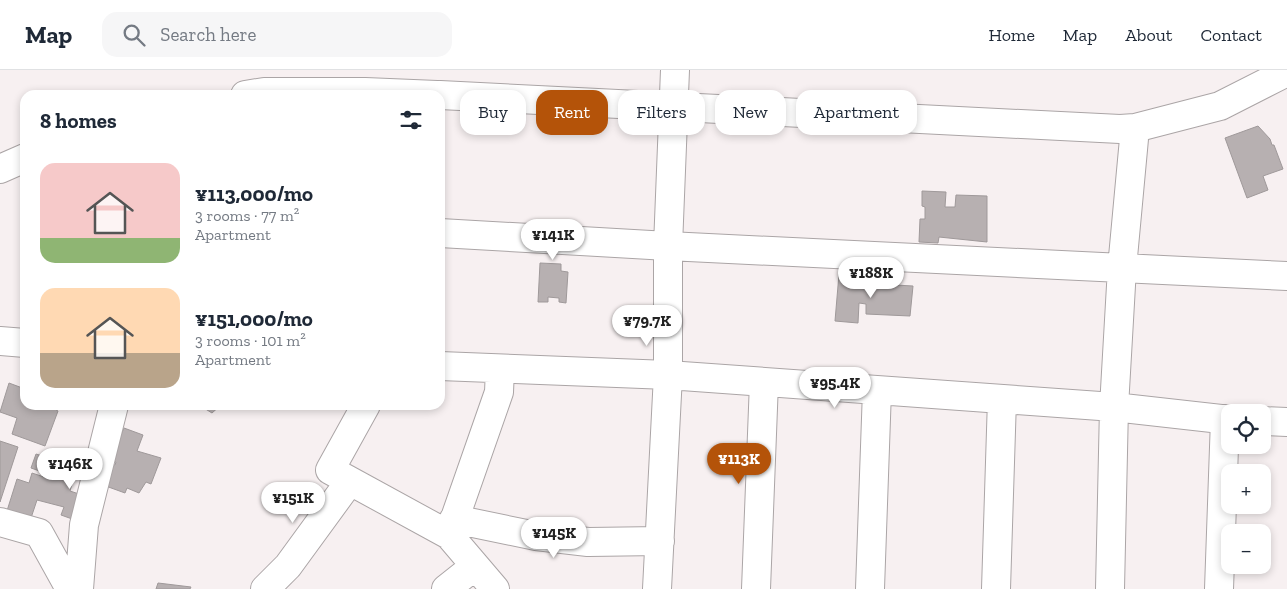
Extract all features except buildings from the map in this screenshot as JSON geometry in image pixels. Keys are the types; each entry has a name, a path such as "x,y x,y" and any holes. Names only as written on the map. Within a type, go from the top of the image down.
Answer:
{"street":[{"path":"674,90 675,70"},
{"path":"705,108 1120,129 1135,128 1220,106 1287,72"},
{"path":"445,95 618,103"},
{"path":"1110,589 1114,407 1122,268 1135,128"},
{"path":"657,589 668,375 668,246 672,135"},
{"path":"0,169 20,160"},
{"path":"445,233 1287,276"},
{"path":"0,341 20,343"},
{"path":"445,366 668,375 1114,407 1221,418"},
{"path":"494,589 475,566 452,527 499,392 500,369"},
{"path":"756,589 764,382"},
{"path":"870,589 877,390"},
{"path":"996,589 1002,399"},
{"path":"79,589 84,525 113,410"},
{"path":"363,410 330,470 350,481 452,527 588,542 660,541"},
{"path":"1271,421 1287,422"},
{"path":"1220,589 1226,454"},
{"path":"265,589 288,566 350,481"},
{"path":"0,522 39,533 70,589"},
{"path":"446,589 475,566"}]}
